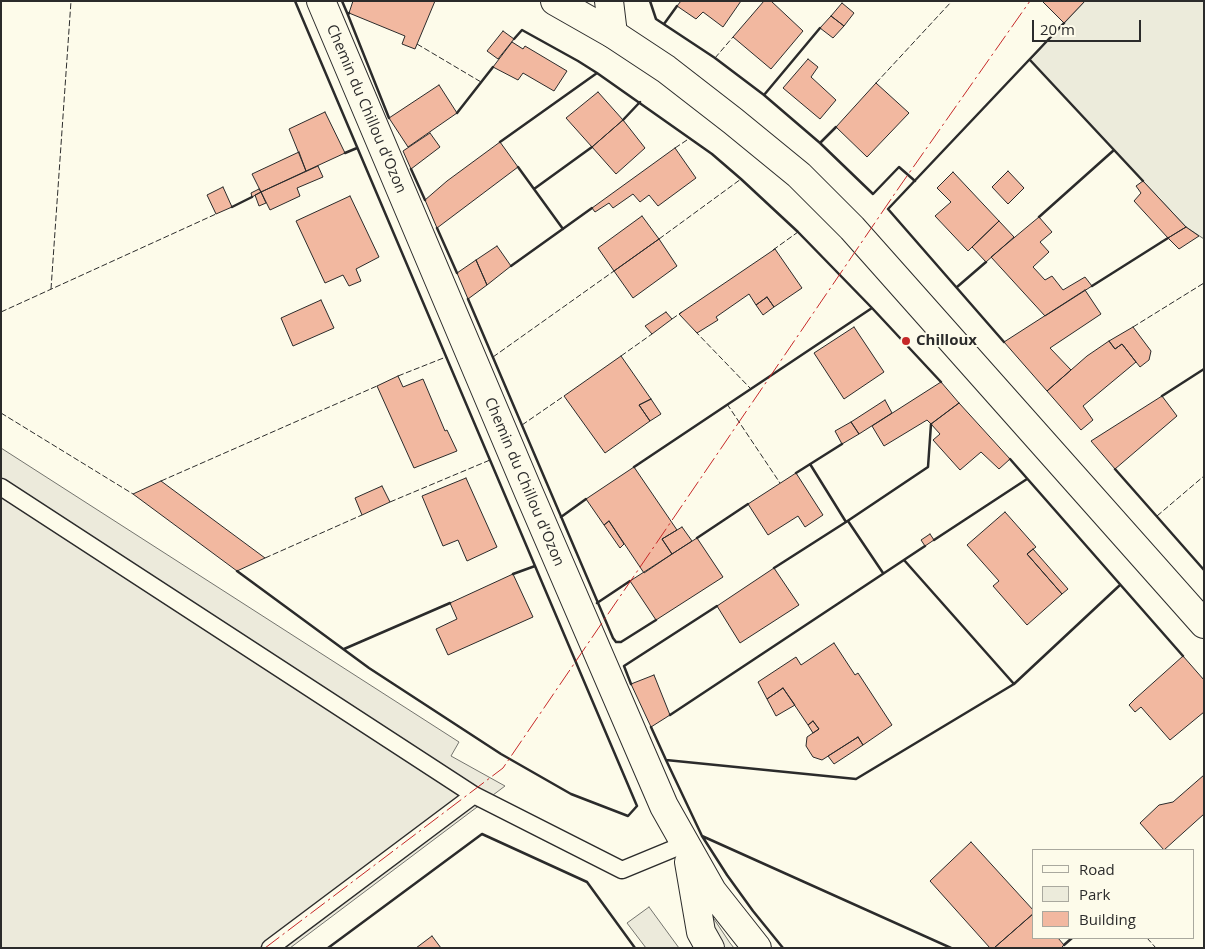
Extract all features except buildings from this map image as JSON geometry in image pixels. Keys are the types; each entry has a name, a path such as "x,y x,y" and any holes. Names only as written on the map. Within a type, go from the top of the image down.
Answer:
{"street":[{"name":"Chemin du Chillou d'Ozon","path":"321,1 528,493 664,806 712,891 757,948"},
{"path":"555,1 613,34 666,69 733,120 806,182 852,228 890,270 1204,624"},
{"path":"609,1 613,34"},
{"path":"685,844 701,932 710,948"}],"lane":[{"path":"1,487 474,795 622,870 685,844"},
{"path":"270,948 474,795"}],"green space":[{"path":"1085,1 1204,1 1204,239 1186,227 1030,60"},
{"path":"712,916 734,948 722,948 708,918"}],"shaded area":[{"path":"1,448 459,742 451,756 505,786 290,948 1,948"},
{"path":"649,907 679,948 646,948 627,923"}],"fence":[{"path":"51,289 71,1"},
{"path":"876,83 952,1"},
{"path":"715,58 733,37"},
{"path":"417,44 481,82"},
{"path":"675,148 690,138"},
{"path":"659,239 741,179"},
{"path":"1,312 216,214"},
{"path":"773,250 798,232"},
{"path":"493,357 614,271"},
{"path":"1133,327 1204,283"},
{"path":"672,319 682,312"},
{"path":"695,331 750,388"},
{"path":"621,356 652,334"},
{"path":"398,376 446,357"},
{"path":"161,481 377,386"},
{"path":"522,425 564,396"},
{"path":"727,404 780,483"},
{"path":"1,413 133,494"},
{"path":"390,502 490,460"},
{"path":"1157,516 1204,476"},
{"path":"265,558 362,515"},
{"path":"1148,939 1156,948"}],"wall":[{"path":"237,571 369,668 501,754 571,794 628,816 637,806 295,1"},
{"path":"342,1 348,15"},
{"path":"650,1 656,19 715,58 764,95 820,143 873,194 899,167 915,181"},
{"path":"664,24 677,6"},
{"path":"349,13 348,15 389,118"},
{"path":"1004,342 888,209 1064,23"},
{"path":"764,95 820,28"},
{"path":"514,39 522,30 578,61 712,154 798,232 941,382"},
{"path":"1030,60 1143,181"},
{"path":"457,113 493,67"},
{"path":"500,142 597,73"},
{"path":"623,120 640,102"},
{"path":"820,143 836,127"},
{"path":"534,189 592,147"},
{"path":"345,153 357,148"},
{"path":"1039,217 1114,150"},
{"path":"518,167 563,229"},
{"path":"411,169 425,200"},
{"path":"232,207 252,197"},
{"path":"511,266 592,208"},
{"path":"437,228 457,273"},
{"path":"1092,286 1168,238"},
{"path":"957,287 986,262"},
{"path":"468,299 613,638 616,642 621,642 656,620"},
{"path":"634,467 872,308"},
{"path":"1162,396 1204,369"},
{"path":"774,568 928,467 931,424"},
{"path":"796,473 842,444"},
{"path":"1010,459 1183,656"},
{"path":"810,464 846,522"},
{"path":"1115,469 1204,570"},
{"path":"934,540 1027,479"},
{"path":"561,517 586,499"},
{"path":"697,538 748,504"},
{"path":"848,521 883,573"},
{"path":"670,715 925,546"},
{"path":"904,560 1014,684"},
{"path":"513,574 535,566"},
{"path":"597,603 630,581"},
{"path":"651,727 666,760 856,779 1014,684 1120,585"},
{"path":"344,649 450,603"},
{"path":"631,684 624,666 717,606"},
{"path":"666,760 702,836 753,911 783,948"},
{"path":"328,948 482,834 587,882 635,948"},
{"path":"702,836 951,948"},
{"path":"1064,945 1071,939"}],"power":[{"path":"265,948 503,768 900,186 1030,1"}],"place":[{"name":"Chilloux","path":"906,341"}]}
